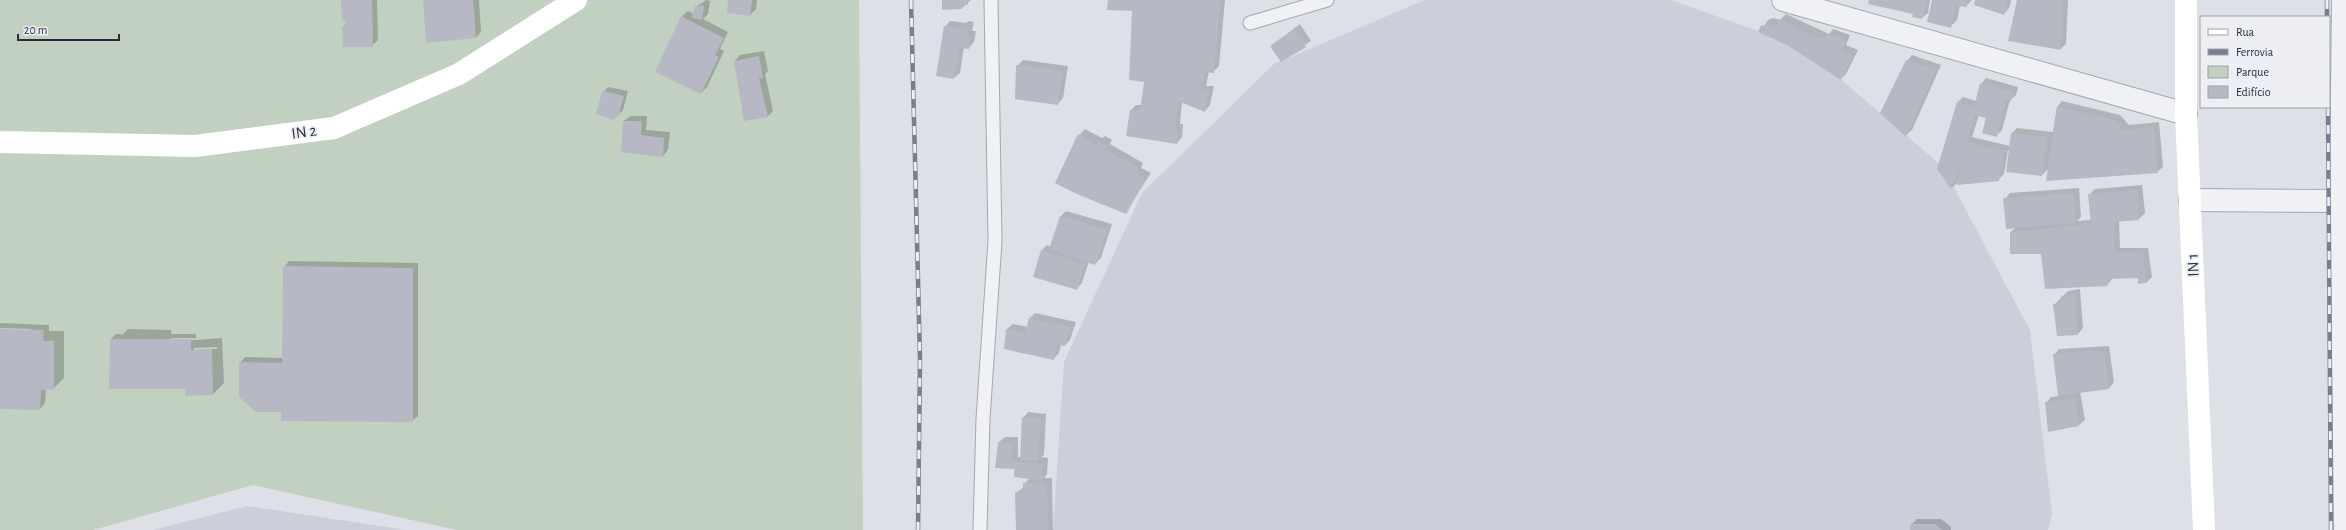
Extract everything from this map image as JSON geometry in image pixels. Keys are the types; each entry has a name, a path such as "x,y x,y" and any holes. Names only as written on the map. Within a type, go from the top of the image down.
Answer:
{"street":[{"name":"IN 2","path":"0,142 195,146 334,128 458,74 576,0"},
{"path":"1783,0 2186,114"},
{"name":"IN 1","path":"2186,0 2186,114 2204,530"},
{"path":"2343,0 2345,530"},
{"path":"2190,200 2343,191"}],"lane":[{"path":"980,530 983,419 995,240 991,0"},
{"path":"1250,23 1327,0"}],"shaded area":[{"path":"1425,0 1671,0 1803,47 1943,167 2030,330 2052,514 2048,530 1053,530 1064,362 1142,193 1274,64"},
{"path":"247,506 407,530 152,530"}],"green space":[{"path":"0,0 859,0 863,530 457,530 253,485 93,530 0,530"}],"building":[{"path":"341,0 372,0 373,47 343,47 342,26 345,27 345,21 342,21"},
{"path":"423,0 473,0 476,38 426,43"},
{"path":"728,0 752,0 750,16 727,13"},
{"path":"942,0 968,0 968,5 963,5 962,9 942,10"},
{"path":"1108,0 1221,0 1214,73 1205,72 1201,91 1209,91 1205,112 1178,101 1175,129 1178,130 1177,144 1126,136 1130,110 1140,111 1144,82 1129,80 1132,11 1107,10"},
{"path":"1869,0 1927,0 1922,19 1912,17 1913,14 1868,4"},
{"path":"1932,0 1967,0 1967,7 1956,6 1951,28 1927,22"},
{"path":"1975,0 2008,0 2004,15 1974,5"},
{"path":"2017,0 2063,0 2061,50 2008,41"},
{"path":"700,5 704,6 702,20 692,18 695,6 700,7"},
{"path":"681,16 724,38 715,55 719,57 701,94 655,72"},
{"path":"1779,19 1807,33 1824,39 1827,34 1846,40 1841,50 1853,56 1841,80 1787,45 1758,32 1761,25 1765,26 1766,23 1776,26"},
{"path":"944,26 961,29 962,26 969,27 967,36 971,37 969,49 960,48 954,79 936,76"},
{"path":"1294,29 1306,47 1281,62 1270,46"},
{"path":"759,56 763,78 759,78 768,117 744,121 734,61"},
{"path":"1906,60 1936,70 1906,137 1880,113"},
{"path":"1016,65 1063,71 1058,105 1015,99"},
{"path":"1980,83 2014,92 2011,101 2006,100 1997,137 1982,133 1986,118 1975,115 1967,142 2004,151 1999,181 1957,185 1959,174 1962,169 1961,164 1951,189 1937,169 1957,102 1974,107"},
{"path":"604,91 624,96 618,117 616,116 614,120 596,114 602,92"},
{"path":"2057,107 2114,120 2123,130 2154,127 2158,173 2046,181"},
{"path":"623,121 642,121 641,135 664,138 663,157 621,152"},
{"path":"2011,133 2047,137 2042,176 2006,172"},
{"path":"1078,134 1096,144 1098,141 1107,146 1105,150 1139,168 1136,173 1146,179 1126,214 1077,194 1055,183"},
{"path":"2137,190 2139,220 2114,222 2115,253 2143,253 2146,283 2138,284 2138,278 2107,279 2108,286 2045,289 2041,254 2010,254 2010,232 2091,224 2088,194"},
{"path":"2074,193 2076,223 2006,229 2003,198"},
{"path":"1060,216 1107,230 1095,265 1049,249"},
{"path":"1041,250 1085,264 1077,290 1033,277"},
{"path":"283,266 413,268 413,422 281,421 281,412 256,412 239,397 239,362 282,363"},
{"path":"2075,294 2078,335 2057,336 2053,304 2061,303 2061,296"},
{"path":"1029,318 1071,327 1065,346 1057,345 1054,360 1004,349 1006,329 1025,333"},
{"path":"0,329 44,330 43,341 54,341 54,390 41,390 40,410 0,409"},
{"path":"110,339 191,339 191,350 212,349 213,395 185,396 185,389 109,389"},
{"path":"2104,351 2109,389 2058,396 2053,354"},
{"path":"2075,398 2079,426 2048,432 2045,402"},
{"path":"1022,417 1041,419 1038,461 1020,460"},
{"path":"998,442 1013,442 1012,462 1043,463 1042,481 1014,477 1014,469 995,468"},
{"path":"1023,483 1047,483 1048,530 1016,530 1015,492 1023,492"},
{"path":"1910,524 1935,524 1942,530 1910,530"}],"railway":[{"path":"911,0 920,359 918,530"},
{"path":"2327,0 2327,16"},
{"path":"2328,108 2331,530"}]}
